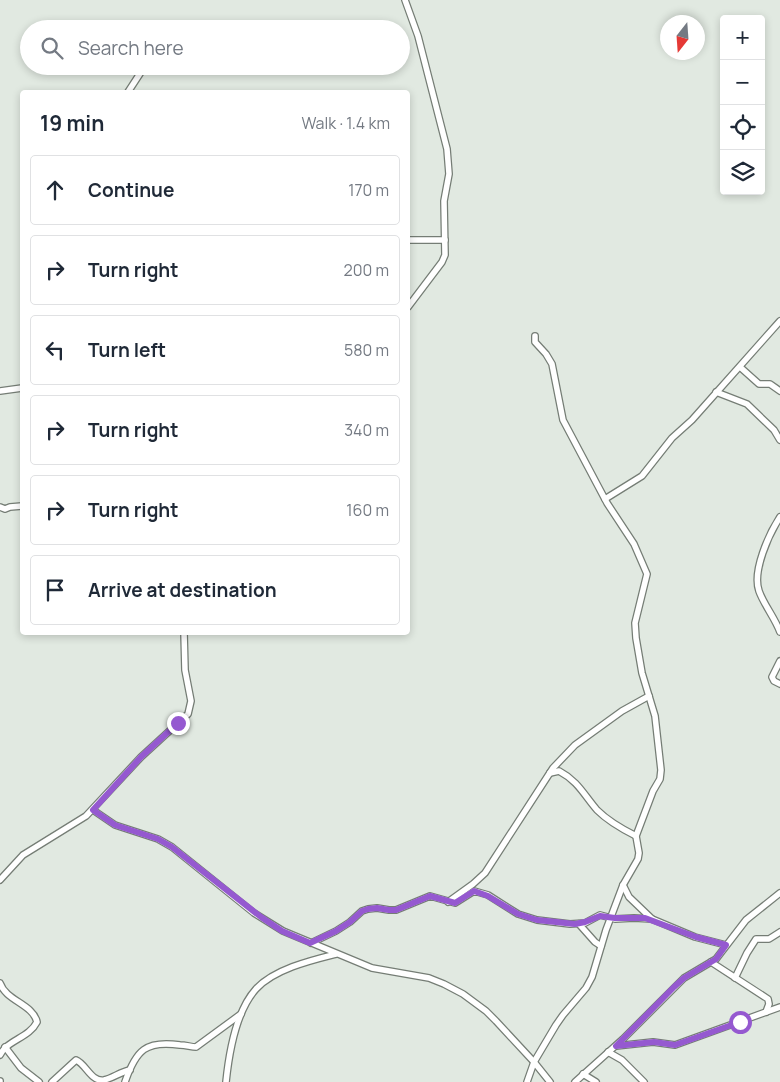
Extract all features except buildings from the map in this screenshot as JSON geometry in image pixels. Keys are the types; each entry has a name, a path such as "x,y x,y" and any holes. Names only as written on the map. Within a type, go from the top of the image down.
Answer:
{"street":[{"path":"405,0 418,36 447,149 449,174 444,201 445,255 442,262 410,304"},
{"path":"129,90 139,75"},
{"path":"410,240 445,240"},
{"path":"606,499 642,476 672,438 692,420 780,321"},
{"path":"527,1082 534,1062 563,1015 590,983 623,885 639,856 636,836 661,773 657,724 640,668 635,626 646,574 634,544 606,499 563,420 556,392 553,368 546,354 535,342 535,336"},
{"path":"740,367 759,384 770,384 780,391"},
{"path":"0,391 20,388"},
{"path":"716,392 747,404 774,430 780,440"},
{"path":"0,507 5,509 20,506"},
{"path":"780,518 769,538 756,578 759,593 780,632"},
{"path":"0,880 23,855 76,824 93,810 141,757 188,714 191,702 185,670 184,635"},
{"path":"780,661 772,678 780,684"},
{"path":"448,902 485,873 550,773 566,753 622,711 649,696"},
{"path":"550,773 559,771 571,778 602,814 617,826 636,836"},
{"path":"93,810 115,825 158,839 172,847 261,917 282,931 376,969 429,978 453,988 486,1011 534,1062 550,1082"},
{"path":"623,885 629,897 652,920"},
{"path":"310,943 336,931 362,911 368,909 396,910 430,896 455,903 470,892 478,891 520,915 550,922 579,924 600,916 652,920 696,937 726,945"},
{"path":"575,1082 616,1046 679,982 716,959 746,920 780,893"},
{"path":"579,924 601,946"},
{"path":"735,978 756,939 769,939 780,932"},
{"path":"226,1082 240,1014 255,990 270,978 299,965 336,954"},
{"path":"711,962 768,999 769,1004 766,1012"},
{"path":"0,985 6,994 33,1014 37,1022 30,1031 5,1047 0,1055"},
{"path":"616,1046 654,1042 675,1045 780,1007"},
{"path":"126,1082 138,1055 150,1046 154,1044 172,1044 196,1047 240,1014"},
{"path":"5,1047 21,1068 39,1082"},
{"path":"608,1052 622,1060 644,1082"},
{"path":"52,1082 76,1060 94,1078 99,1080 108,1079 130,1070"},
{"path":"584,1074 596,1082"}],"route":[{"path":"178,723 141,757 93,810 115,825 158,839 172,847 254,913 282,931 310,943 336,931 362,911 368,909 396,910 430,896 440,898 449,903 455,903 474,891 483,893 518,914 537,920 575,924 600,916 620,919 645,918 696,937 726,945 716,959 684,978 674,987 616,1046 654,1042 675,1045 740,1022"}]}
